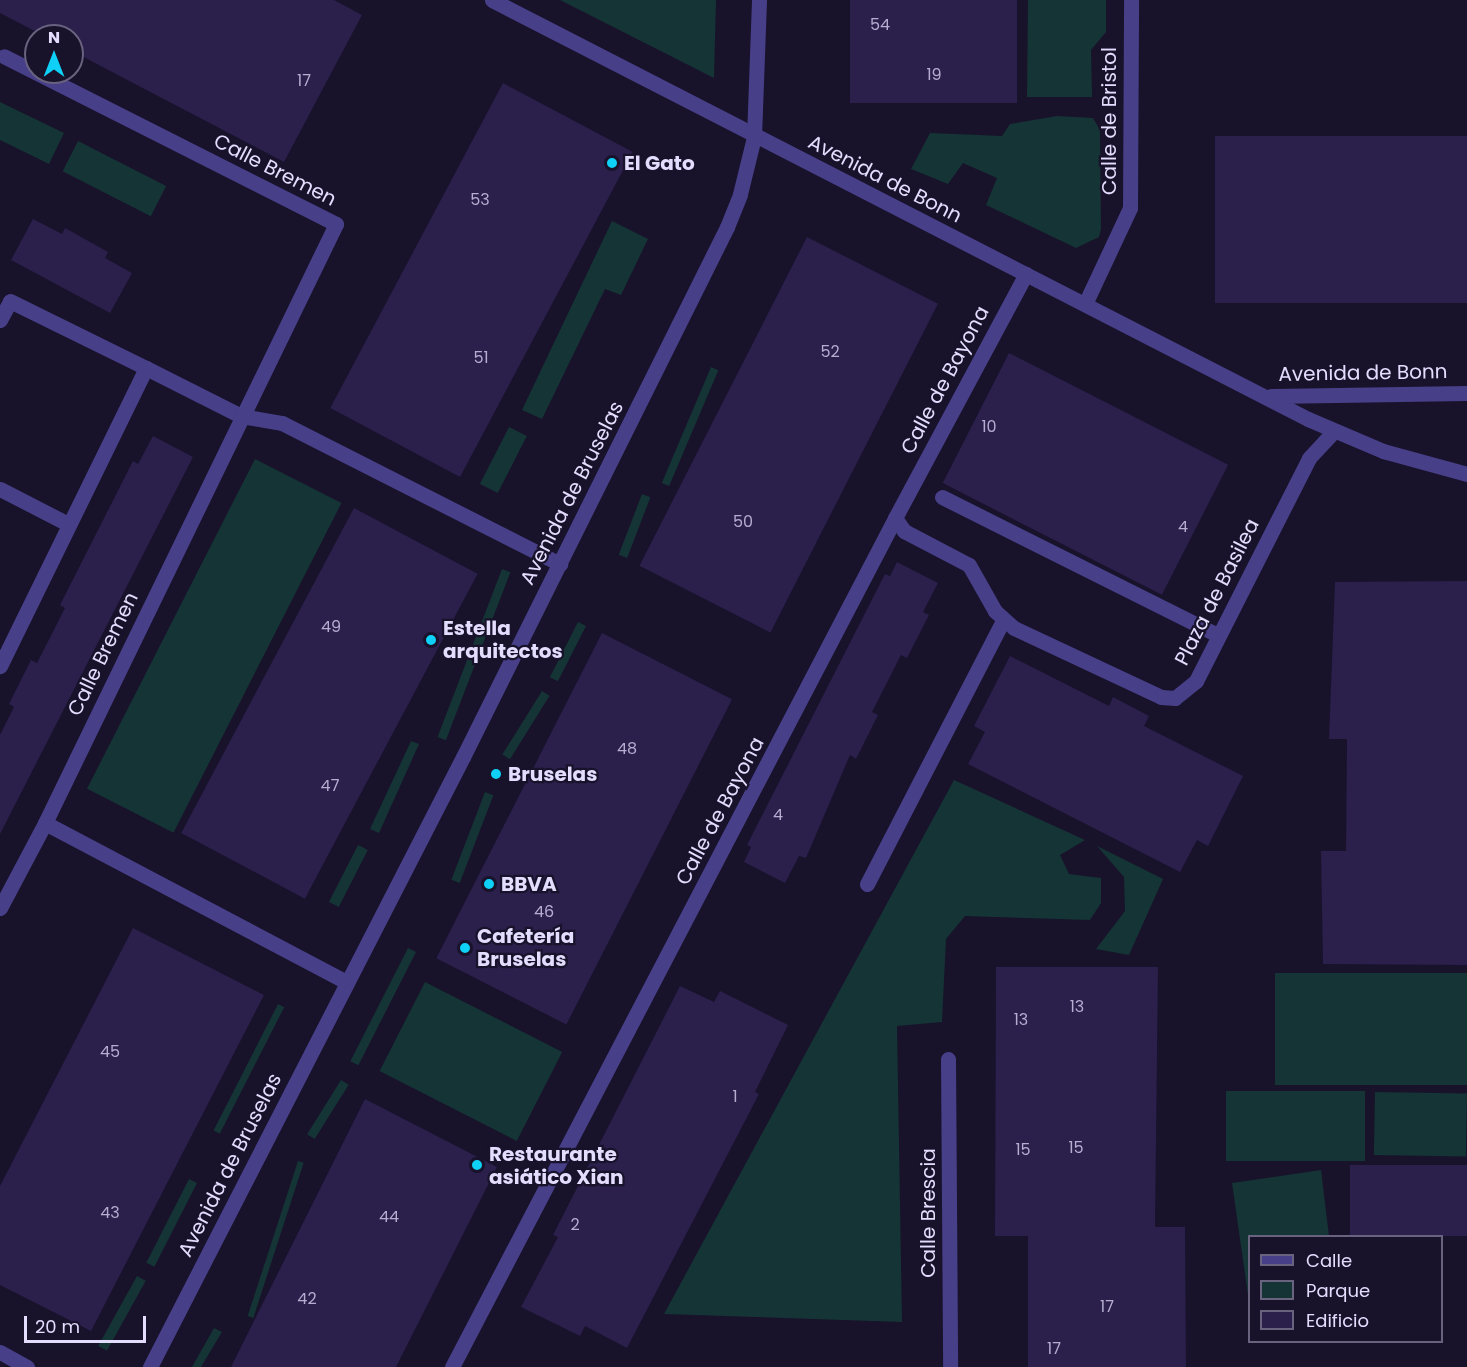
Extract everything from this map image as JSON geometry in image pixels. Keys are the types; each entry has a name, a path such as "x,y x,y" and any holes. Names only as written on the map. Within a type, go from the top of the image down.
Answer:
{"street":[{"name":"Avenida de Bonn","path":"492,0 1334,431 1383,451 1467,474"},
{"name":"Avenida de Bruselas","path":"150,1367 560,564 712,260 740,194 754,136 759,0"},
{"name":"Calle de Bristol","path":"1085,303 1130,208 1131,0"},
{"name":"Calle Bremen","path":"0,908 45,823 336,224 4,56"},
{"name":"Calle de Bayona","path":"452,1367 828,652 894,518 1026,274"},
{"path":"0,320 10,302 241,416 282,423 560,564"},
{"path":"0,666 146,368"},
{"name":"Avenida de Bonn","path":"1259,394 1308,398 1467,393"},
{"name":"Plaza de Basilea","path":"1003,620 1161,698 1175,698 1187,692 1309,458 1334,431"},
{"path":"0,489 68,524"},
{"path":"942,497 1217,635"},
{"path":"867,884 1003,620 969,565 904,531 894,518"},
{"path":"45,823 346,982"},
{"name":"Calle Brescia","path":"948,1059 950,1367"},
{"path":"0,1352 27,1367"}],"green space":[{"path":"560,0 716,0 714,78"},
{"path":"1028,0 1106,0 1106,32 1091,50 1092,97 1027,97"},
{"path":"0,102 64,133 49,164 0,140"},
{"path":"1057,116 1093,118 1100,130 1101,229 1099,237 1076,248 986,205 997,178 963,163 948,184 911,169 930,133 1002,136 1010,124"},
{"path":"78,141 166,186 151,216 63,171"},
{"path":"612,221 648,239 621,295 605,289 542,419 522,410"},
{"path":"711,367 718,370 669,486 662,483"},
{"path":"509,427 527,436 498,493 480,484"},
{"path":"255,459 341,503 173,833 87,789"},
{"path":"642,494 650,497 627,558 619,555"},
{"path":"502,569 510,572 446,740 437,737"},
{"path":"578,622 586,626 558,681 550,677"},
{"path":"542,691 550,696 510,759 502,755"},
{"path":"411,741 419,744 379,833 370,829"},
{"path":"954,780 1085,840 1060,855 1069,874 1101,878 1101,903 1090,920 965,916 946,939 942,1022 897,1026 902,1322 664,1314"},
{"path":"485,792 493,795 460,883 451,880"},
{"path":"358,845 368,850 339,907 329,902"},
{"path":"1097,846 1163,879 1129,955 1096,949 1125,911 1124,877"},
{"path":"408,948 416,952 358,1065 350,1061"},
{"path":"1275,973 1467,973 1467,1085 1275,1085"},
{"path":"425,982 562,1052 517,1141 380,1071"},
{"path":"278,1004 284,1007 220,1134 214,1131"},
{"path":"341,1080 349,1085 315,1139 307,1134"},
{"path":"1226,1091 1365,1091 1365,1161 1226,1161"},
{"path":"1375,1092 1467,1094 1466,1157 1374,1155"},
{"path":"298,1161 304,1163 253,1318 248,1316"},
{"path":"1321,1170 1329,1235 1248,1235 1248,1295 1232,1183"},
{"path":"189,1179 197,1183 154,1267 146,1263"},
{"path":"137,1276 146,1281 107,1351 98,1346"},
{"path":"214,1328 222,1332 201,1367 192,1367"}],"building":[{"path":"0,0 334,0 362,15 284,162 84,57 84,24 24,26 0,13"},
{"path":"850,0 1017,0 1017,103 850,103"},
{"path":"503,83 633,152 460,477 330,408"},
{"path":"1215,136 1467,136 1467,303 1215,303"},
{"path":"33,219 62,234 65,228 108,252 105,258 132,273 110,313 11,260"},
{"path":"807,237 938,304 770,633 639,566"},
{"path":"1009,353 1228,465 1162,595 943,483"},
{"path":"153,436 193,457 0,834 0,735 14,707 9,704 31,660 37,663 65,608 60,605 133,461 138,464"},
{"path":"354,508 478,574 305,899 181,833"},
{"path":"897,562 938,583 923,612 929,615 907,658 901,655 872,712 878,715 856,759 850,755 806,858 799,856 785,883 744,862 751,847 747,845 885,574 890,576"},
{"path":"1467,581 1467,965 1323,964 1321,851 1346,851 1347,739 1329,739 1335,582"},
{"path":"602,633 732,699 566,1024 436,958"},
{"path":"1010,656 1109,706 1113,697 1149,716 1144,726 1243,776 1208,846 1197,840 1180,872 968,764 985,732 974,726"},
{"path":"133,928 264,995 91,1331 0,1285 0,1186"},
{"path":"996,967 1158,967 1155,1227 1185,1227 1186,1367 1028,1367 1028,1236 995,1236"},
{"path":"680,986 714,1002 720,991 788,1025 755,1092 759,1094 627,1348 585,1326 580,1336 521,1307 558,1237 553,1235"},
{"path":"365,1099 497,1167 396,1367 231,1367"},
{"path":"1350,1165 1467,1165 1467,1236 1350,1235"}],"place":[{"name":"El Gato","path":"612,163"},
{"name":"Estella arquitectos","path":"431,640"},
{"name":"Bruselas","path":"496,774"},
{"name":"BBVA","path":"489,884"},
{"name":"Cafetería Bruselas","path":"465,948"},
{"name":"Restaurante asiático Xian","path":"477,1165"}]}
